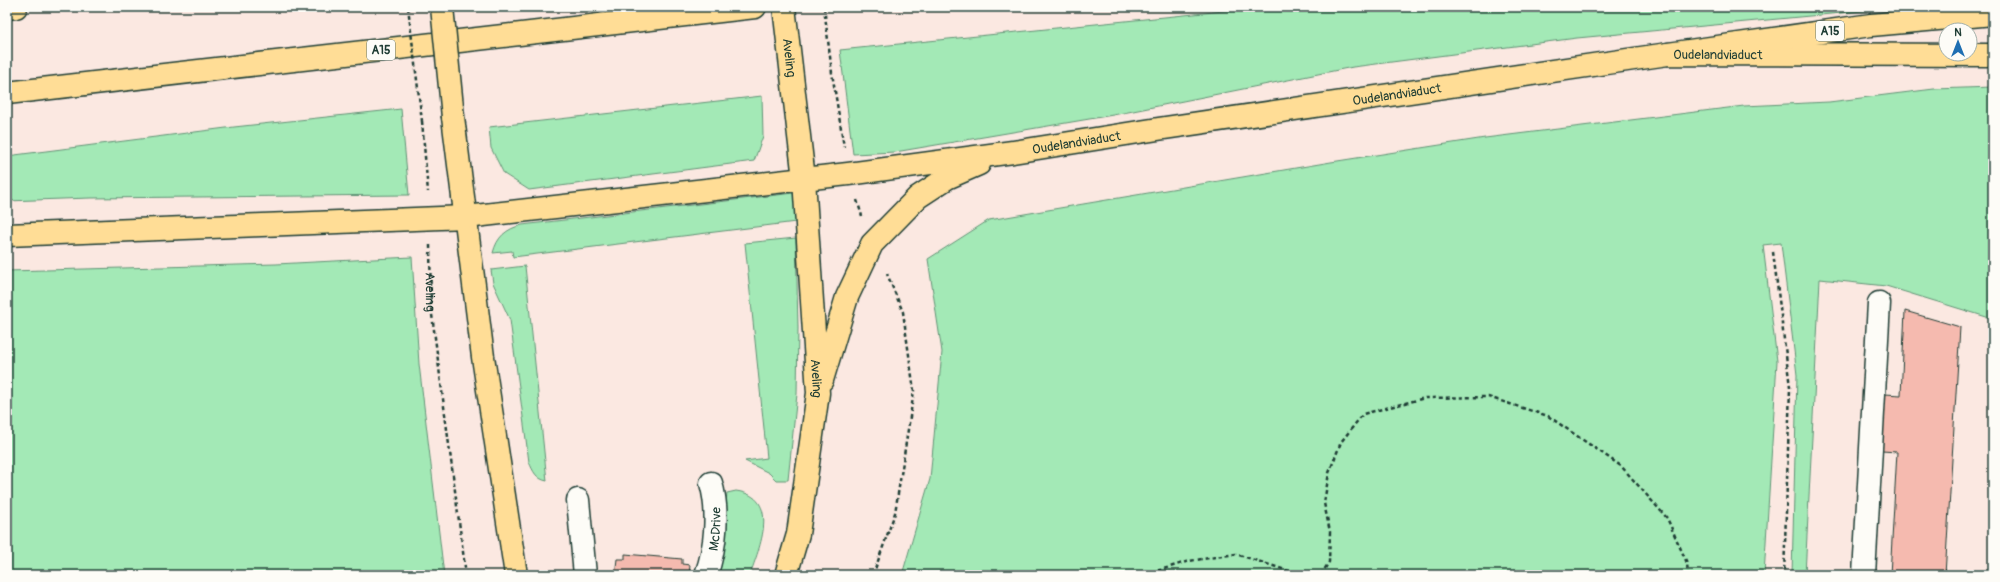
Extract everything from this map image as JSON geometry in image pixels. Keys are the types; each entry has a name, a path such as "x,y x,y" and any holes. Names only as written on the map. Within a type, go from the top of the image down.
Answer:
{"main road":[{"path":"7,8 16,7"},
{"path":"442,7 453,117 483,357 516,575"},
{"name":"A15","path":"7,93 755,7"},
{"name":"Aveling","path":"784,7 804,179 818,393 798,534 786,575"},
{"name":"A15","path":"1668,54 1871,25 1993,14"},
{"name":"Oudelandviaduct","path":"804,179 1013,152 1165,128 1668,54 1993,55"},
{"path":"818,393 847,297 872,244 918,197 947,178 1013,152"},
{"path":"7,235 466,217 804,179"}],"lane":[{"path":"1864,575 1879,303"},
{"name":"McDrive","path":"706,575 712,557 715,526 716,499 711,483"},
{"path":"578,500 585,575"}],"path":[{"name":"Aveling","path":"408,7 428,177 431,307 466,575"},
{"path":"824,7 832,73"},
{"path":"1773,252 1790,387 1784,575"},
{"path":"873,575 895,513 914,391 904,312"},
{"path":"1321,575 1329,562 1330,532 1324,503 1329,473 1341,442 1363,414 1425,398 1488,397 1548,416 1621,466 1667,518 1687,563 1688,575"},
{"path":"1144,575 1189,561 1236,554 1301,575"}],"green space":[{"path":"1263,7 1905,7 1577,38 1353,67 1113,115 895,152 853,154 840,50"},
{"path":"1993,87 1993,319 1886,286 1820,279 1805,575 1792,575 1797,375 1781,243 1763,245 1777,361 1764,575 902,575 930,479 942,352 928,259 989,220 1331,162 1485,138 1744,106 1829,102 1934,89"},
{"path":"762,96 763,136 754,161 529,190 504,174 491,148 489,127"},
{"path":"401,109 409,195 90,198 7,201 7,156 234,127"},
{"path":"794,193 796,222 513,257 512,251 493,253 497,242 503,234 522,225"},
{"path":"796,238 798,328 797,394 788,480 776,480 769,473 745,461 767,458 745,243"},
{"path":"412,257 419,364 444,575 7,575 7,271 276,264"},
{"path":"525,266 547,481 538,476 529,462 510,320 493,283 491,270"},
{"path":"736,491 750,495 759,503 763,513 764,525 762,538 750,575 718,575 727,493"}],"building":[{"path":"1905,311 1960,327 1945,575 1890,575 1897,452 1882,451 1885,394 1901,395"},
{"path":"625,554 682,559 682,564 690,565 689,575 615,575 617,559 625,559"},
{"path":"1820,571 1833,572 1833,575 1820,575"}]}
